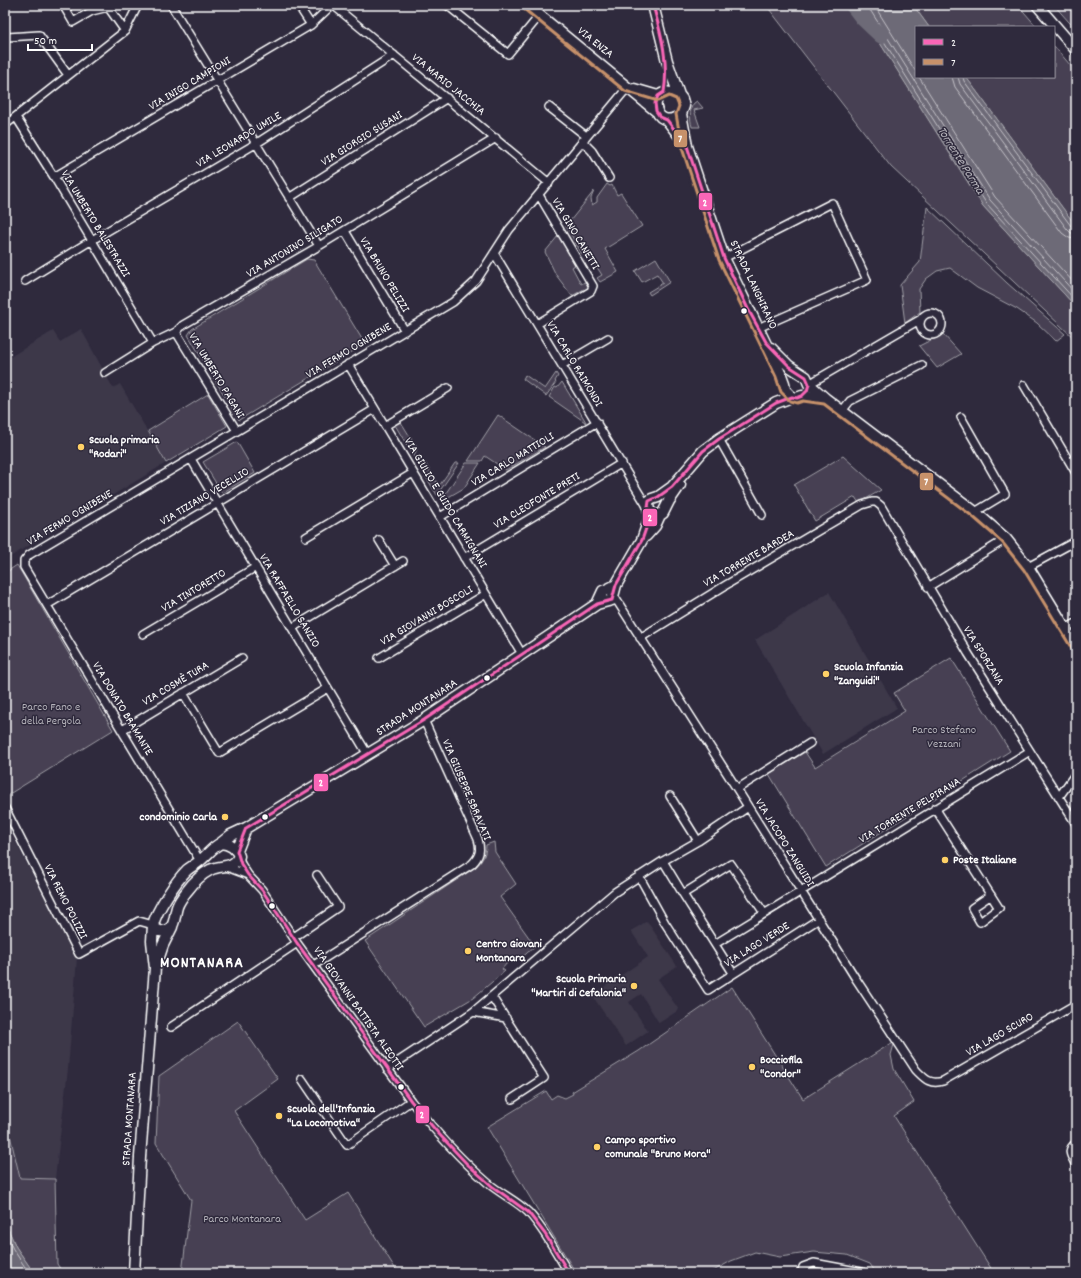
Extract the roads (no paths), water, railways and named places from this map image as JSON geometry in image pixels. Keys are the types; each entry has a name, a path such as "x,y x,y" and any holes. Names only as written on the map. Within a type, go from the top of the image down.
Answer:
{"street":[{"path":"63,5 73,22 90,8 108,7 125,31"},
{"path":"5,125 125,31 138,5"},
{"path":"171,5 319,246"},
{"path":"298,5 311,25"},
{"name":"VIA INIGO CAMPIONI","path":"54,177 311,25 333,5"},
{"name":"VIA MARIO JACCHIA","path":"333,5 549,183"},
{"path":"447,5 508,54 540,15"},
{"name":"VIA ENZA","path":"527,5 628,86 656,111"},
{"name":"STRADA LANGHIRANO","path":"653,5 667,61 684,106 681,114 687,146 724,258 791,392 826,399"},
{"path":"1037,5 1076,50"},
{"path":"5,34 7,37 39,35 68,75"},
{"name":"VIA LEONARDO UMILE","path":"25,280 257,143 394,55"},
{"name":"STRADA LANGHIRANO","path":"667,61 661,94 655,103 656,111 660,117 668,120 687,146"},
{"name":"VIA ENZA","path":"628,86 661,94"},
{"name":"VIA FERMO OGNIBENE","path":"24,567 24,561 29,555 453,302 476,281 509,230 628,86"},
{"path":"661,94 670,91 679,95"},
{"name":"VIA GIORGIO SUSANI","path":"289,198 447,98"},
{"path":"549,107 584,139 609,178"},
{"path":"668,120 675,119 681,114"},
{"name":"VIA UMBERTO BALESTRAZZI","path":"16,117 154,343"},
{"name":"VIA ANTONINO SILIGATO","path":"105,374 154,343 176,332 183,325 345,231 496,138"},
{"name":"VIA GINO CANETTI","path":"537,324 591,291 593,288 539,195"},
{"path":"724,258 832,203 867,280 758,328"},
{"name":"VIA BRUNO PELIZZI","path":"345,231 405,331"},
{"name":"VIA CARLO RAIMONDI","path":"494,253 636,486 656,511"},
{"path":"799,373 787,377 791,392 807,391 808,384 921,319"},
{"name":"VIA UMBERTO PAGANI","path":"176,332 237,431"},
{"path":"562,365 608,338"},
{"name":"STRADA LANGHIRANO","path":"766,342 789,366 806,377 808,384 826,399 975,512 1006,539 1028,567 1076,646"},
{"name":"VIA GIULIO E GUIDO CARMIGNANI","path":"348,364 522,654"},
{"path":"842,411 850,402 922,365"},
{"path":"1024,385 1076,473"},
{"path":"385,426 448,388"},
{"name":"STRADA MONTANARA","path":"134,1273 140,1157 155,968 152,945 153,925 159,910 177,882 189,869 231,835 246,828 424,720 608,596 642,540 655,526 656,511 650,501 672,487 703,451 791,392"},
{"name":"VIA TIZIANO VECELLIO","path":"47,605 375,409"},
{"path":"961,417 1006,494 975,512"},
{"name":"VIA CARLO MATTIOLI","path":"440,517 597,422"},
{"path":"719,439 762,516"},
{"name":"VIA RAFFAELLO SANZIO","path":"191,459 368,755"},
{"name":"STRADA MONTANARA","path":"656,511 682,482 692,462"},
{"name":"VIA CLEOFONTE PRETI","path":"464,558 622,463"},
{"path":"306,537 413,473"},
{"name":"VIA CARLO RAIMONDI","path":"636,486 645,494 657,497"},
{"path":"656,511 665,503 662,499 657,497"},
{"name":"VIA SPORZANA","path":"872,502 876,502 881,506 968,654 1076,824"},
{"name":"VIA TORRENTE BARDEA","path":"640,638 726,585 862,505 872,502"},
{"path":"928,587 1006,539"},
{"path":"379,540 394,566"},
{"path":"1028,567 1076,542"},
{"path":"292,628 403,561"},
{"name":"VIA DONATO BRAMANTE","path":"24,567 200,861"},
{"name":"VIA TINTORETTO","path":"143,634 256,567"},
{"name":"VIA GIOVANNI BOSCOLI","path":"378,658 486,594"},
{"name":"VIA JACOPO ZANGUIDI","path":"608,596 621,609 640,638 737,788 856,979 916,1070 924,1078 935,1083"},
{"path":"1066,629 1076,623"},
{"name":"VIA COSMÈ TURA","path":"122,730 242,658"},
{"path":"183,693 219,753 328,688"},
{"name":"VIA GIUSEPPE SBRAVATI","path":"314,965 472,864 480,853 478,839 424,720"},
{"path":"737,788 810,744"},
{"name":"VIA TORRENTE PELPIRANA","path":"715,944 1030,751"},
{"path":"1059,797 1076,773"},
{"path":"670,796 698,841"},
{"path":"387,1069 473,1012 615,892 663,860 698,841 748,807"},
{"name":"VIA REMO POLIZZI","path":"5,808 78,954 139,921 153,925"},
{"path":"935,808 991,895"},
{"name":"STRADA MONTANARA","path":"155,968 162,947 173,925 178,905 187,890 199,877 210,870 227,867 233,864 246,828"},
{"path":"221,843 232,846 238,853"},
{"name":"VIA GIOVANNI BATTISTA ALEOTTI","path":"238,853 241,864 248,875 262,890 295,940 410,1101 426,1121 467,1164 489,1184 527,1212 542,1231 569,1273"},
{"path":"663,860 733,973"},
{"path":"683,894 731,864 764,913"},
{"name":"VIA GIOVANNI BATTISTA ALEOTTI","path":"227,867 248,875"},
{"path":"171,1027 295,940 338,907 317,876"},
{"name":"VIA LAGO VERDE","path":"640,876 665,923 708,990 819,919"},
{"path":"153,925 161,932 168,930 173,925"},
{"path":"492,997 544,1078 512,1099"},
{"name":"VIA LAGO SCURO","path":"935,1083 943,1081 1076,1004"},
{"path":"473,1012 506,1018"},
{"path":"302,1079 347,1145 410,1101"},
{"path":"1076,1143 1071,1146 1070,1149 1070,1155 1076,1165"},
{"path":"801,1273 803,1267 814,1263 862,1272 861,1273"}],"water":[{"path":"856,5 913,5 928,26 915,26 915,78 967,78 1076,226 1076,307 983,206"},
{"path":"5,1222 16,1247 34,1273 5,1273"}],"waterway":[{"name":"Torrente Parma","path":"852,5 862,18 881,36"}],"place":[{"name":"Scuola primaria \"Rodari\"","path":"81,447"},
{"name":"Scuola Infanzia \"Zanguidi\"","path":"826,674"},
{"name":"condominio Carla","path":"225,817"},
{"name":"Poste Italiane","path":"945,860"},
{"name":"Centro Giovani Montanara","path":"468,951"},
{"name":"Scuola Primaria \"Martiri di Cefalonia\"","path":"634,986"},
{"name":"Bocciofila \"Condor\"","path":"752,1067"},
{"name":"Scuola dell'Infanzia \"La Locomotiva\"","path":"279,1116"},
{"name":"Campo sportivo comunale \"Bruno Mora\"","path":"597,1147"}],"district":[{"name":"MONTANARA","path":"202,963"}],"park label":[{"name":"Parco Fano e della Pergola","path":"51,714"},
{"name":"Parco Stefano Vezzani","path":"944,737"},
{"name":"Parco Montanara","path":"242,1219"}]}
